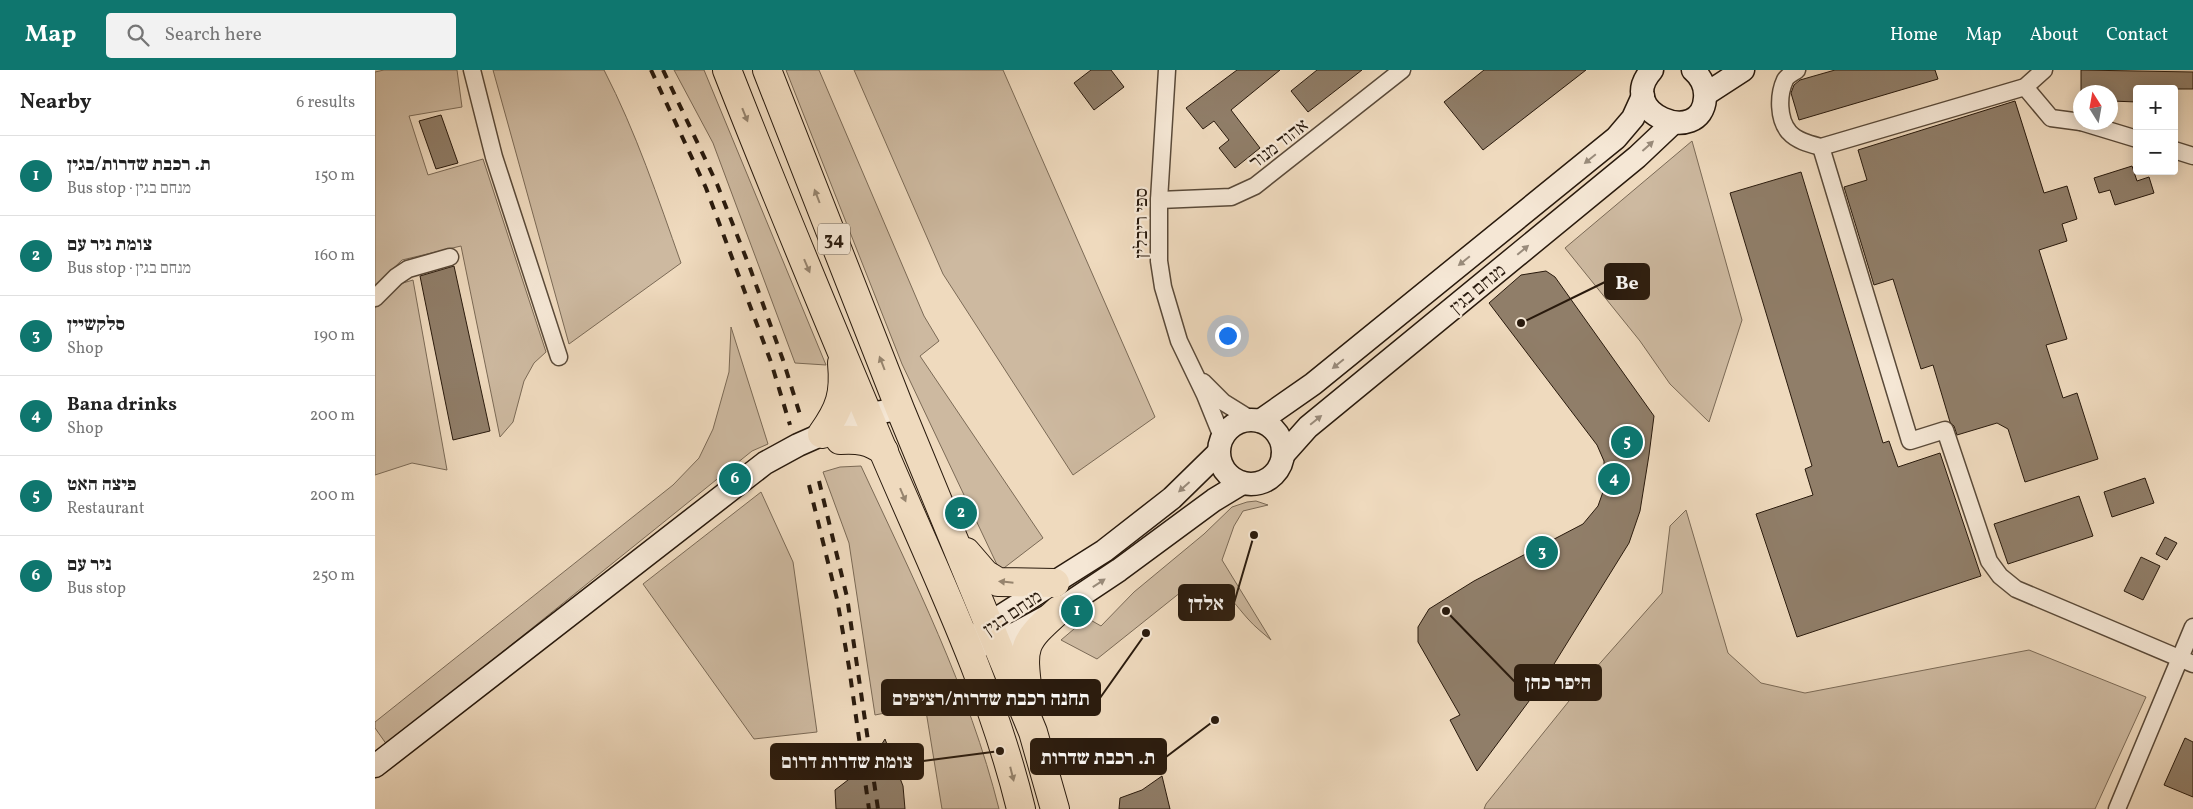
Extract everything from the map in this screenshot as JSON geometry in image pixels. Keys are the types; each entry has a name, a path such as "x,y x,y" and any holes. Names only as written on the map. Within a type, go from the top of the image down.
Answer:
{"highway":[{"name":"34","path":"727,70 840,347 967,646 1011,767 1021,809"},
{"name":"34","path":"767,70 900,409 994,633 1033,732 1055,809"},
{"path":"840,347 843,379 841,402 836,414 831,437 859,439 873,443 875,431"},
{"path":"955,540 985,574 999,582 1055,583"},
{"path":"1033,732 1024,667 1026,646 1038,628 1059,610"}],"main road":[{"path":"1645,81 1652,113 1659,118 1673,123 1689,120 1696,116 1705,102 1706,94 1702,81 1693,70"},
{"path":"1706,94 1743,70"},
{"name":"מנחם בגין","path":"1256,420 1313,384 1616,138 1633,118 1645,81"},
{"name":"מנחם בגין","path":"1283,455 1308,427 1637,156 1673,123"},
{"path":"375,766 765,463 831,437 875,431 900,409"},
{"path":"1256,420 1269,425 1279,436 1283,446 1283,455 1281,466 1272,477 1253,485 1242,483 1232,478 1225,471 1220,445 1233,426 1256,420"},
{"name":"מנחם בגין","path":"994,633 1055,583 1104,551 1172,498 1220,445"},
{"name":"מנחם בגין","path":"967,646 994,633 1059,610 1119,570 1214,500 1242,483"}],"street":[{"path":"473,70 495,157 559,356"},
{"name":"ספי ריבלין","path":"1167,70 1159,200 1159,261 1163,288 1179,341 1193,371 1220,445"},
{"name":"אהוד מנור","path":"1159,200 1231,197 1255,186 1402,70"},
{"path":"1797,70 1786,78 1780,98 1781,115 1789,132 1802,141 1821,147 2025,87 2044,70"},
{"path":"2025,87 2051,118 2073,121"},
{"path":"2107,130 2133,138"},
{"path":"1821,147 1910,441 1945,430 1989,561 2000,576 2016,589 2187,661"},
{"path":"2178,151 2193,156"},
{"path":"375,298 396,277 409,269 449,257"},
{"name":"ספי ריבלין","path":"1193,371 1223,402 1256,420"},
{"path":"2117,809 2187,661 2193,627"}],"shaded area":[{"path":"384,70 457,70 462,107 409,116 428,175 483,159 546,352 534,363 524,381 513,422 500,437 461,246 402,260 375,286 375,72"},
{"path":"493,70 604,70 636,141 681,263 569,344"},
{"path":"674,70 704,70 826,365 795,363 713,143"},
{"path":"786,70 819,70 924,316 939,341 920,356 1043,538 1000,571 902,364"},
{"path":"854,70 1003,70 1155,417 1073,475 943,274"},
{"path":"1692,141 1742,320 1709,422 1670,384 1640,341 1565,248"},
{"path":"413,280 447,470 412,463 375,475 375,308 403,283"},
{"path":"731,327 768,444 752,451 387,745 375,728 375,722 673,485 699,458 713,429 729,372"},
{"path":"861,466 920,592 956,677 987,764 999,809 942,809 925,705 875,715 849,543 823,472 840,467"},
{"path":"761,492 793,562 817,732 754,739 643,584"},
{"path":"1256,501 1268,505 1243,511 1234,526 1222,560 1271,640 1221,590 1205,586 1181,592 1097,659 1061,640 1087,618 1101,626 1134,592 1204,534 1232,507"},
{"path":"1686,510 1728,653 1761,683 1805,693 2029,650 2146,697 2095,809 1484,809 1486,804 1594,670 1662,593 1670,526"}],"building":[{"path":"1091,70 1111,70 1124,87 1094,110 1074,83"},
{"path":"1237,70 1280,70 1231,110 1260,148 1235,168 1219,148 1229,140 1214,121 1203,129 1186,108"},
{"path":"1317,70 1362,70 1308,112 1291,91"},
{"path":"1484,70 1586,70 1483,150 1444,102"},
{"path":"1835,70 1935,70 1938,79 1799,120 1791,93 1794,85 1800,80"},
{"path":"2081,70 2193,72 2193,89 2178,89 2178,85 2133,85 2133,102 2118,101 2118,85 2081,85"},
{"path":"2015,101 2044,193 2067,186 2077,219 2062,224 2067,241 2039,250 2067,339 2046,345 2063,398 2077,393 2098,459 2025,482 2008,429 1997,423 1957,435 1954,426 1950,422 1933,365 1921,369 1893,279 1874,285 1844,187 1867,180 1858,150"},
{"path":"441,115 458,163 436,169 419,121"},
{"path":"2132,166 2133,175 2135,175 2137,181 2149,177 2154,193 2115,205 2110,190 2099,193 2094,178"},
{"path":"1801,172 1883,443 1889,441 1898,467 1940,453 1981,576 1797,637 1756,514 1813,495 1805,469 1812,466 1730,193"},
{"path":"454,266 490,431 453,440 420,276"},
{"path":"1546,271 1555,277 1654,416 1649,455 1640,511 1629,543 1541,685 1477,771 1450,720 1460,715 1418,642 1418,627 1429,609 1474,581 1583,524 1598,506 1604,489 1604,461 1597,445 1489,303 1521,275"},
{"path":"2145,478 2154,503 2112,517 2104,492"},
{"path":"2079,496 2093,536 2008,564 1994,524"},
{"path":"2165,537 2177,543 2167,560 2156,554"},
{"path":"2141,557 2160,566 2143,600 2124,591"},
{"path":"2185,738 2193,742 2193,797 2164,785"},
{"path":"885,739 903,786 905,809 836,809 835,790 870,763"},
{"path":"1162,776 1170,809 1119,809 1120,798 1142,790"}],"railway":[{"path":"651,70 706,188 771,362 790,425"},
{"path":"663,70 717,184 783,360 802,421"},
{"path":"819,481 847,597 878,809"},
{"path":"809,485 837,599 849,667 869,809"}],"place":[{"name":"Be","path":"1521,323"},
{"name":"פיצה האט","path":"1627,442"},
{"name":"ניר עם","path":"735,479"},
{"name":"Bana drinks","path":"1614,479"},
{"name":"צומת ניר עם","path":"961,513"},
{"name":"אלדן","path":"1254,535"},
{"name":"סלקשיין","path":"1542,552"},
{"name":"ת. רכבת שדרות/בגין","path":"1077,611"},
{"name":"היפר כהן","path":"1446,611"},
{"name":"תחנה רכבת שדרות/רציפים","path":"1146,633"},
{"name":"ת. רכבת שדרות","path":"1215,720"},
{"name":"צומת שדרות דרום","path":"1000,751"}]}
